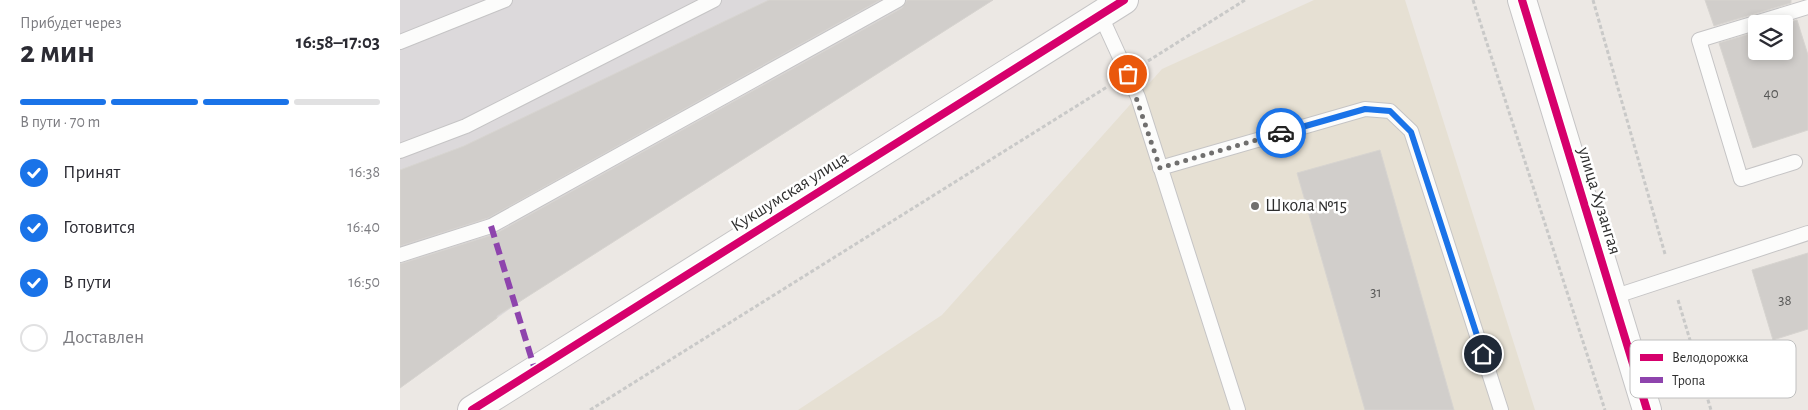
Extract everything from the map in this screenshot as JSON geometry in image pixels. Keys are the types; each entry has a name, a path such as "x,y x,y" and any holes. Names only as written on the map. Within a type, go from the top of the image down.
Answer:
{"street":[{"name":"Кукшумская улица","path":"472,410 1124,0"},
{"name":"улица Хузангая","path":"1522,0 1630,355"},
{"name":"улица Хузангая","path":"1643,398 1647,410"}],"lane":[{"path":"400,42 505,0"},
{"path":"400,151 466,126 714,0"},
{"path":"400,255 491,226 898,0"},
{"path":"1795,162 1741,179 1699,40 1808,6"},
{"path":"1100,14 1128,74 1238,410"},
{"path":"1160,168 1365,109 1390,111 1411,132 1501,410"},
{"path":"1612,297 1808,233"}],"path":[{"path":"590,410 1245,0"},
{"path":"1473,0 1605,410"},
{"path":"1593,0 1690,340"},
{"path":"1707,398 1711,410"}],"shaded area":[{"path":"400,0 993,0 532,293 400,388"},
{"name":"Школа №15","path":"1314,0 1405,0 1535,410 798,410 942,315 1162,69"}],"building":[{"path":"769,0 880,0 488,218 400,246 400,170 464,146"},
{"path":"907,0 993,0 497,316 497,318 400,388 400,264 495,234 902,8"},
{"path":"1705,0 1791,0 1791,3 1714,26"},
{"path":"1797,20 1808,55 1808,130 1753,148 1719,43 1748,34 1748,60 1793,60 1793,21"},
{"path":"1380,150 1454,410 1365,410 1297,173"},
{"path":"1808,253 1808,329 1773,340 1752,270"}],"marked path":[{"path":"491,226 535,370"}],"cycle path":[{"path":"472,410 1124,0"},
{"path":"1522,0 1630,354"},
{"path":"1643,398 1647,410"}],"way so far":[{"path":"1128,74 1138,97 1160,168 1281,133"}],"place":[{"name":"Школа №15","path":"1255,206"}],"route":[{"path":"1281,133 1365,109 1390,111 1411,132 1483,354"}]}
